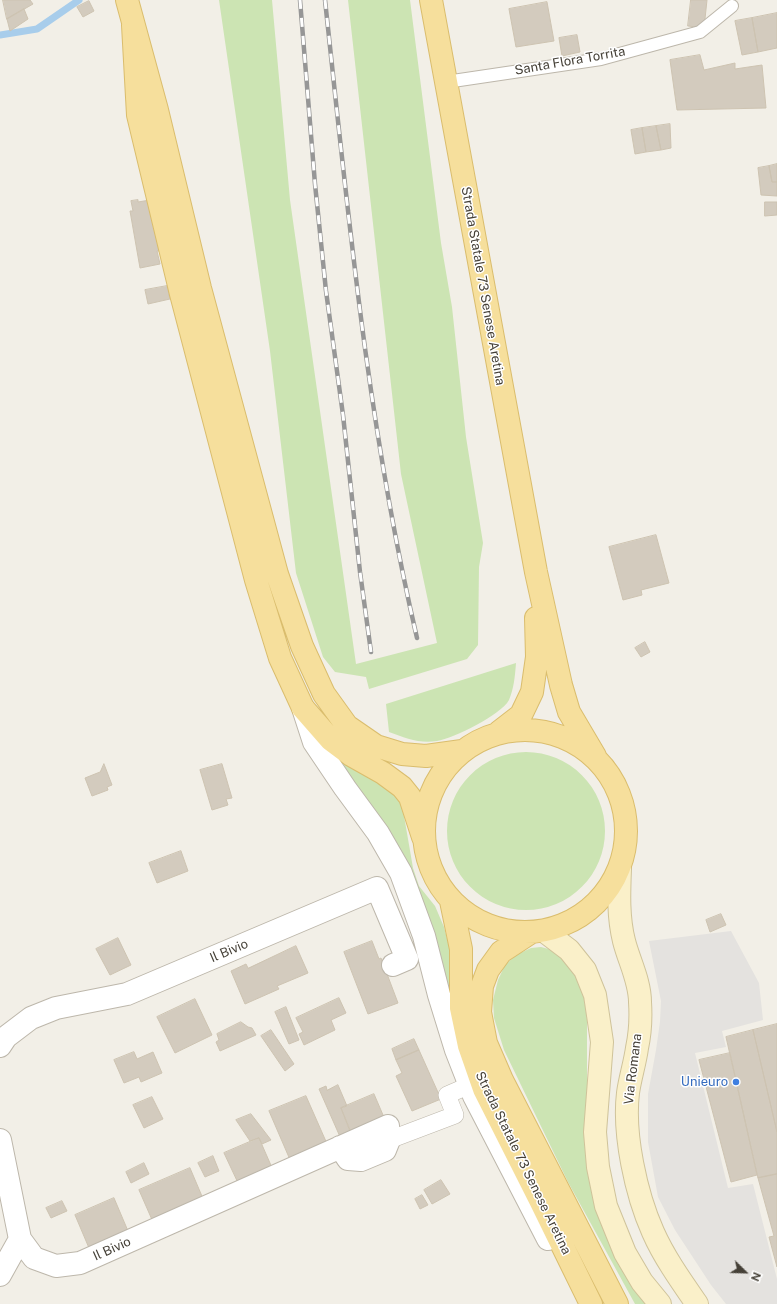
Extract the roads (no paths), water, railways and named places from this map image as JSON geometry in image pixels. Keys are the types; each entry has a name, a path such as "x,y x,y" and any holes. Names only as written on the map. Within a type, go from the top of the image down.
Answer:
{"main road":[{"path":"127,0 157,110 200,288 277,574 302,646 324,694 347,726 376,746 402,754 426,756 462,751"},
{"name":"Strada Statale 73 Senese Aretina","path":"430,0 536,572 561,685 569,712 595,756 614,780 625,809 627,839 620,869 608,891 590,910 569,923 537,932 501,952 488,970 482,986 480,1012 486,1043 502,1080 617,1304"},
{"path":"133,25 138,115 180,294 256,580 280,658 303,708 331,740 351,755 383,773 402,787 410,798 424,837"},
{"name":"Strada Statale 73 Senese Aretina","path":"536,572 537,657 532,692 521,715 499,732 479,740 462,751 440,775 427,804 424,837 428,860 437,882 451,901 474,919 501,930 537,932"},
{"name":"Strada Statale 73 Senese Aretina","path":"499,732 533,729 567,737 595,756"},
{"name":"Via Romana","path":"620,869 619,915 624,941 634,972 640,1001 638,1047 628,1093 628,1136 633,1168 652,1231 669,1262 697,1304"},
{"name":"Strada Statale 73 Senese Aretina","path":"451,901 461,949 461,1008 469,1046 484,1089 591,1304"},
{"path":"537,932 569,950 585,970 595,995 602,1042 595,1132 598,1167 606,1206 625,1253 642,1282 660,1304"}],"street":[{"path":"303,708 314,742 344,788 378,833 401,873 424,936 439,995 456,1050 474,1096 549,1243 586,1304"},
{"name":"Il Bivio","path":"0,1046 6,1037 30,1018 56,1008 127,994 378,888 407,959 392,965"},
{"path":"340,1147 348,1159 361,1160 385,1150 389,1140 455,1115 447,1095 470,1085"},
{"name":"Il Bivio","path":"0,1140 20,1239 34,1258 56,1266 80,1263 388,1126 389,1140"},
{"path":"0,1275 20,1239"}],"lane":[{"name":"Santa Flora Torrita","path":"446,82 601,59 700,32 732,6"}],"waterway":[{"path":"0,35 37,29 79,0"}],"railway":[{"path":"300,0 315,184 326,291 343,415 360,572 371,652"},
{"path":"325,0 351,240 372,400 385,480 417,638"}],"place":[{"name":"Unieuro","path":"736,1082"}]}
